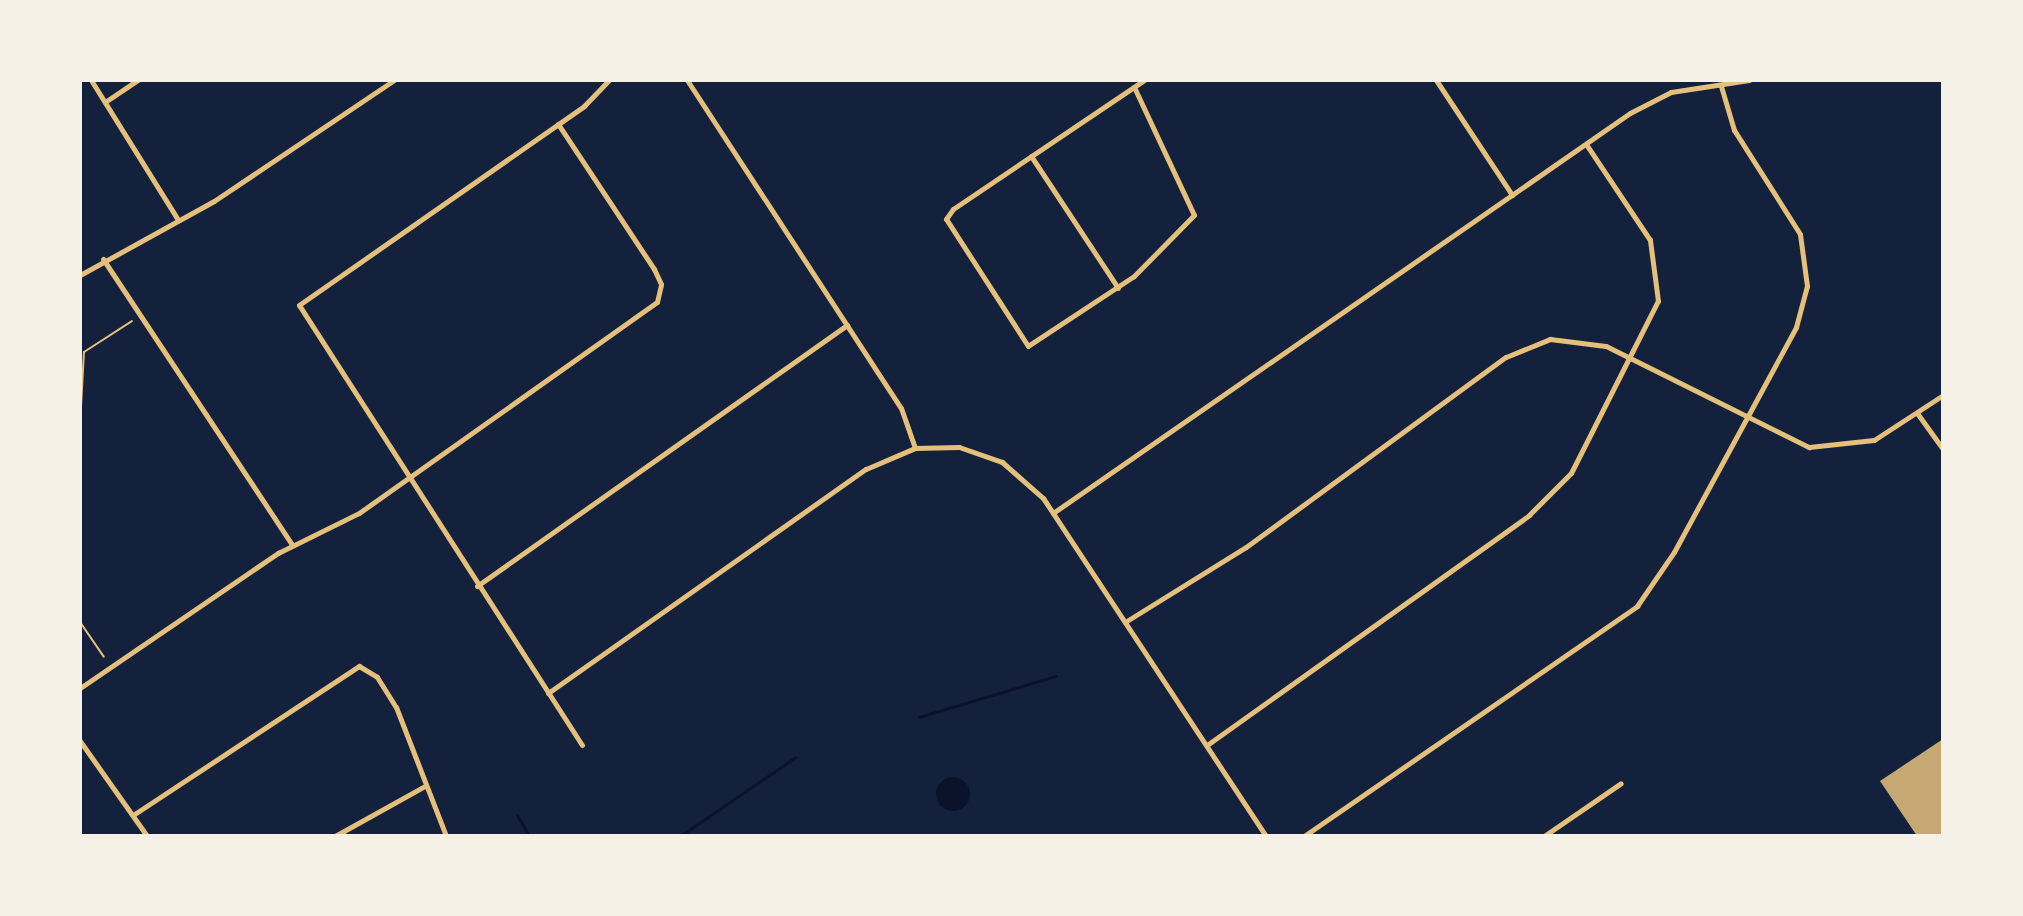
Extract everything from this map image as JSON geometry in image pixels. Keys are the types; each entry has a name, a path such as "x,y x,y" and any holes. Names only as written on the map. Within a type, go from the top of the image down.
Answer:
{"street":[{"path":"91,80 177,218"},
{"path":"105,102 138,80"},
{"path":"80,275 177,218 394,80"},
{"path":"582,745 407,480 299,305 558,124 609,80"},
{"path":"687,80 904,413 915,448"},
{"path":"1134,87 1194,202 1194,215 1118,288 1028,346 946,219 1031,156 1144,80"},
{"path":"1436,80 1512,195"},
{"path":"1053,513 1586,144 1661,96 1749,80"},
{"path":"1304,836 1637,606 1746,420 1802,311 1807,265 1793,218 1734,130 1721,86"},
{"path":"80,688 292,545 351,519 649,310 661,284 558,124"},
{"path":"1207,745 1539,507 1571,473 1634,358 1658,301 1657,260 1639,220 1586,144"},
{"path":"1031,156 1118,288"},
{"path":"103,259 292,545"},
{"path":"477,586 847,325"},
{"path":"1125,622 1296,513 1506,357 1550,339 1581,338 1634,358 1793,443 1838,448 1874,440 1943,395"},
{"path":"1917,413 1943,449"},
{"path":"548,693 866,469 915,448 959,447 1002,462 1053,513 1266,836"},
{"path":"133,815 359,666 377,677 396,707 423,787 446,836"},
{"path":"80,741 147,836"},
{"path":"1544,836 1621,783"},
{"path":"335,836 390,799 423,787"}],"path":[{"path":"80,425 84,352 132,321"},
{"path":"80,622 104,657"}],"water":[{"path":"953,777 965,782 970,794 965,806 953,811 941,806 936,794 941,782"}],"building":[{"path":"1943,739 1943,836 1917,836 1880,781"}],"waterway":[{"path":"919,717 1056,676"},
{"path":"680,836 796,757"},
{"path":"517,815 529,836"}]}
